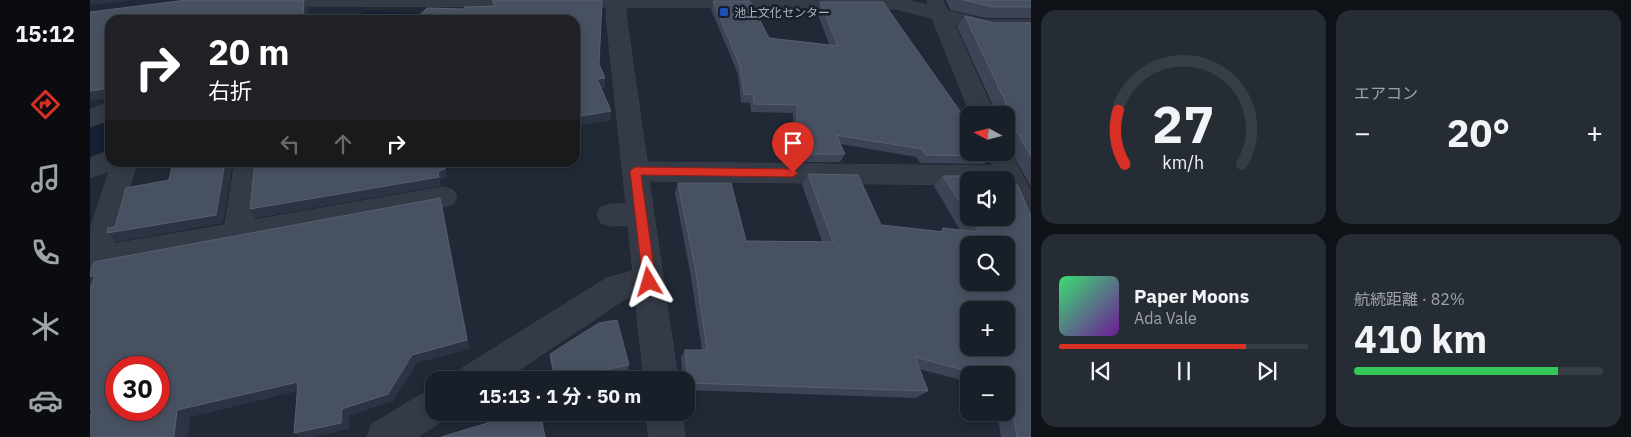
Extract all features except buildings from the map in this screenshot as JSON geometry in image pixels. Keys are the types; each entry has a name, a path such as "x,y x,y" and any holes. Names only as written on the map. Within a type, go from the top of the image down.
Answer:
{"street":[{"path":"301,0 870,1 937,7 986,26 1031,26"},
{"path":"344,15 376,1"},
{"path":"426,15 450,1"},
{"path":"617,2 616,15 626,157 641,214 659,371"},
{"path":"937,7 979,106"},
{"path":"90,119 105,112"},
{"path":"626,157 960,174"},
{"path":"90,169 105,162"},
{"path":"123,167 93,268 238,234 444,197"},
{"path":"238,234 247,167"},
{"path":"1015,186 1031,219"},
{"path":"611,215 641,214"},
{"path":"488,371 618,287 649,282"},
{"path":"385,437 425,412"},
{"path":"665,421 667,437"}],"water":[{"path":"387,0 442,0 415,15 357,15"},
{"path":"105,120 105,155 90,161 90,126"}],"pier":[{"path":"382,0 444,0 423,13 359,11"}],"place":[{"name":"池上文化センター","path":"724,12"}],"route":[{"path":"649,282 635,171 793,173"}]}
